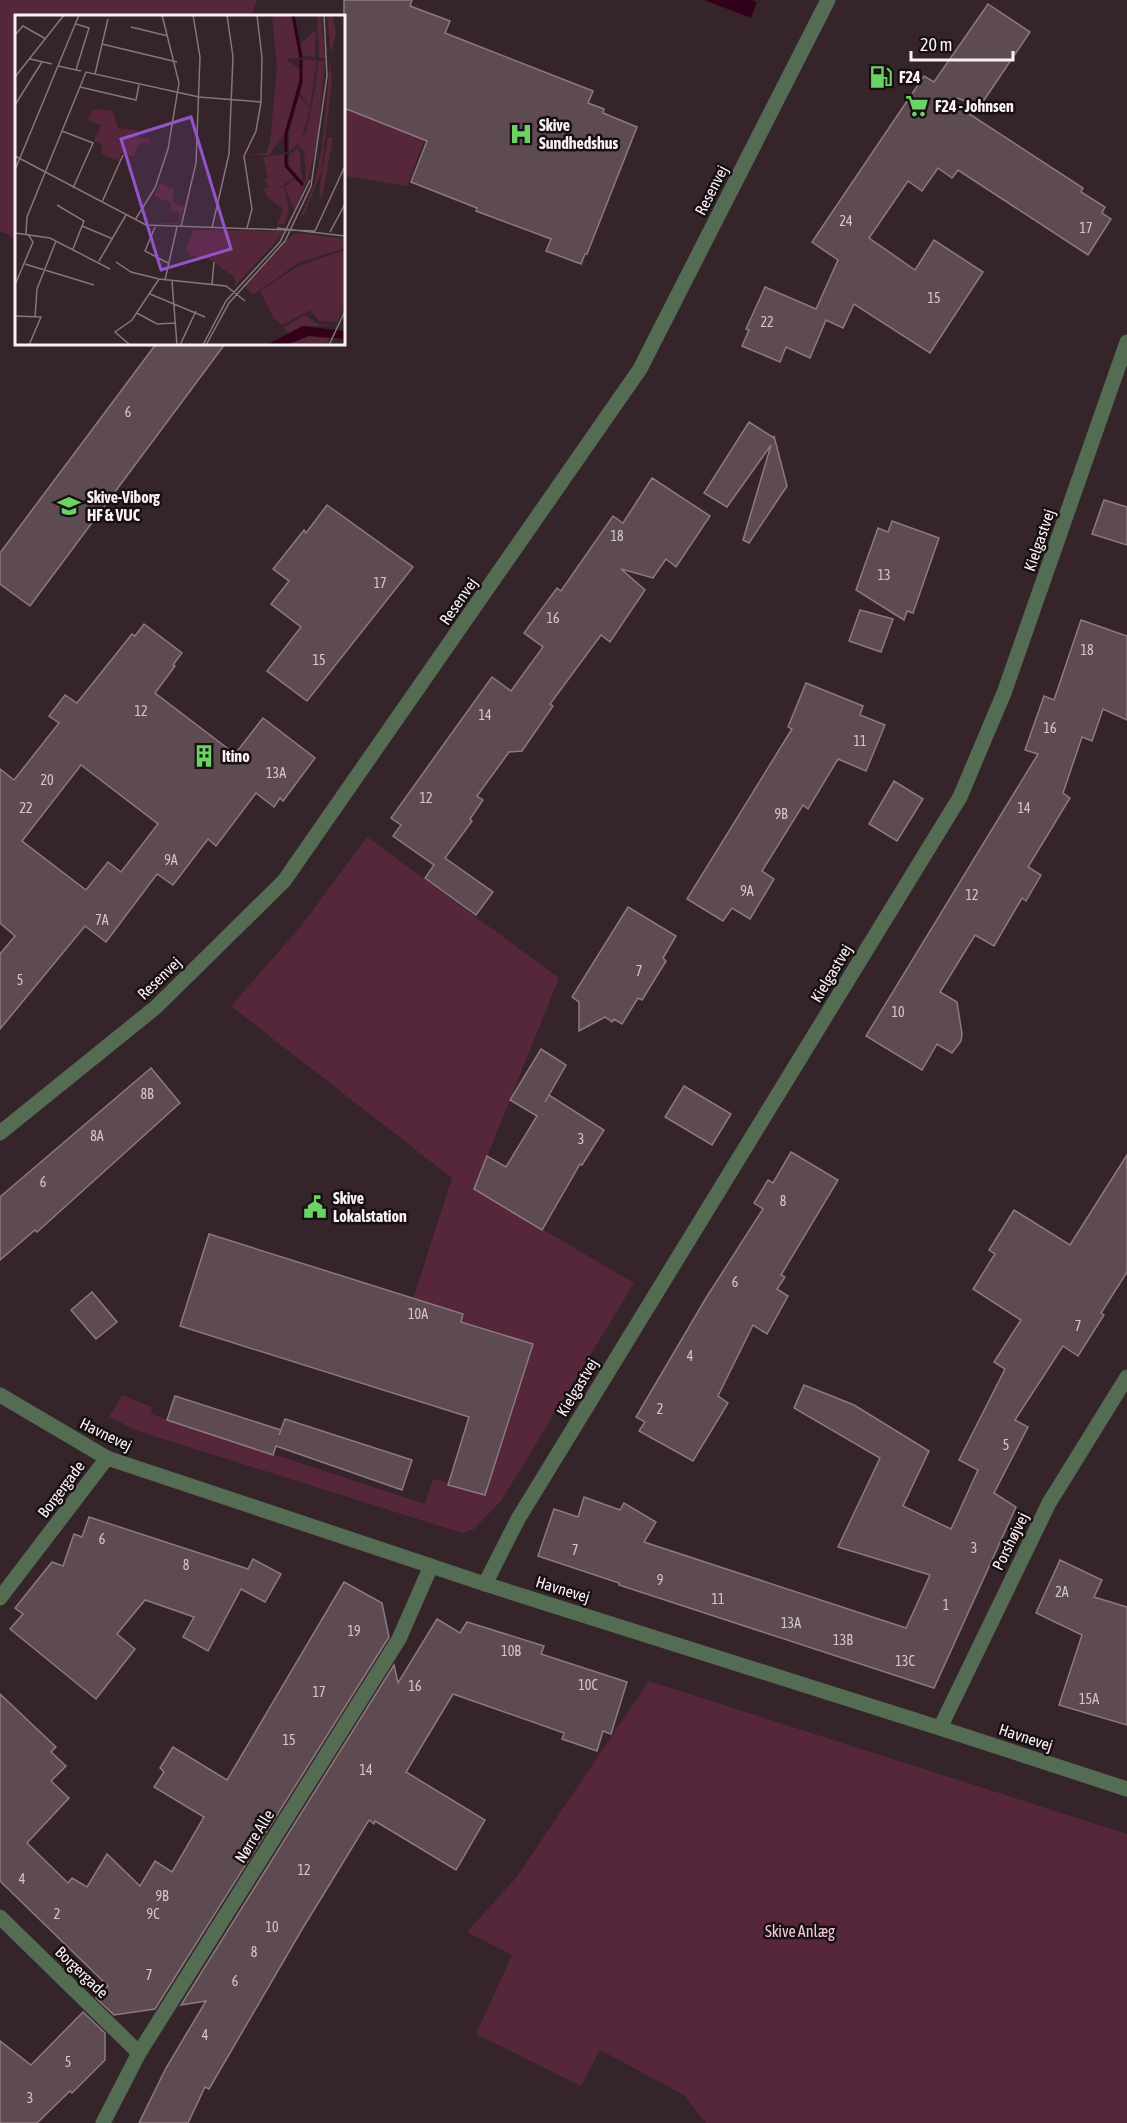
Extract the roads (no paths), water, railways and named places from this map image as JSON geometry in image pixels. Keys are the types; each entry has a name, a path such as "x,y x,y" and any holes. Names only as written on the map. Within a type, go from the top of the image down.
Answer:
{"street":[{"name":"Resenvej","path":"0,1133 156,1007 284,881 640,369 828,0"},
{"name":"Kielgastvej","path":"485,1584 518,1519 960,797 1004,693 1127,342"},
{"name":"Porshøjvej","path":"940,1728 1049,1503 1127,1377"},
{"name":"Havnevej","path":"0,1395 106,1458 485,1584 940,1728 1127,1790"},
{"name":"Borgergade","path":"0,1598 106,1458"},
{"name":"Nørre Alle","path":"103,2123 139,2053 399,1639 431,1566"},
{"name":"Borgergade","path":"0,1917 139,2053"}],"place":[{"name":"F24","path":"881,77"},
{"name":"F24 - Johnsen","path":"917,106"},
{"name":"Skive Sundhedshus","path":"521,134"},
{"name":"Skive-Viborg HF & VUC","path":"69,506"},
{"name":"Itino","path":"204,756"},
{"name":"Skive Lokalstation","path":"315,1207"}],"park label":[{"name":"Skive Anlæg","path":"800,1931"}]}
